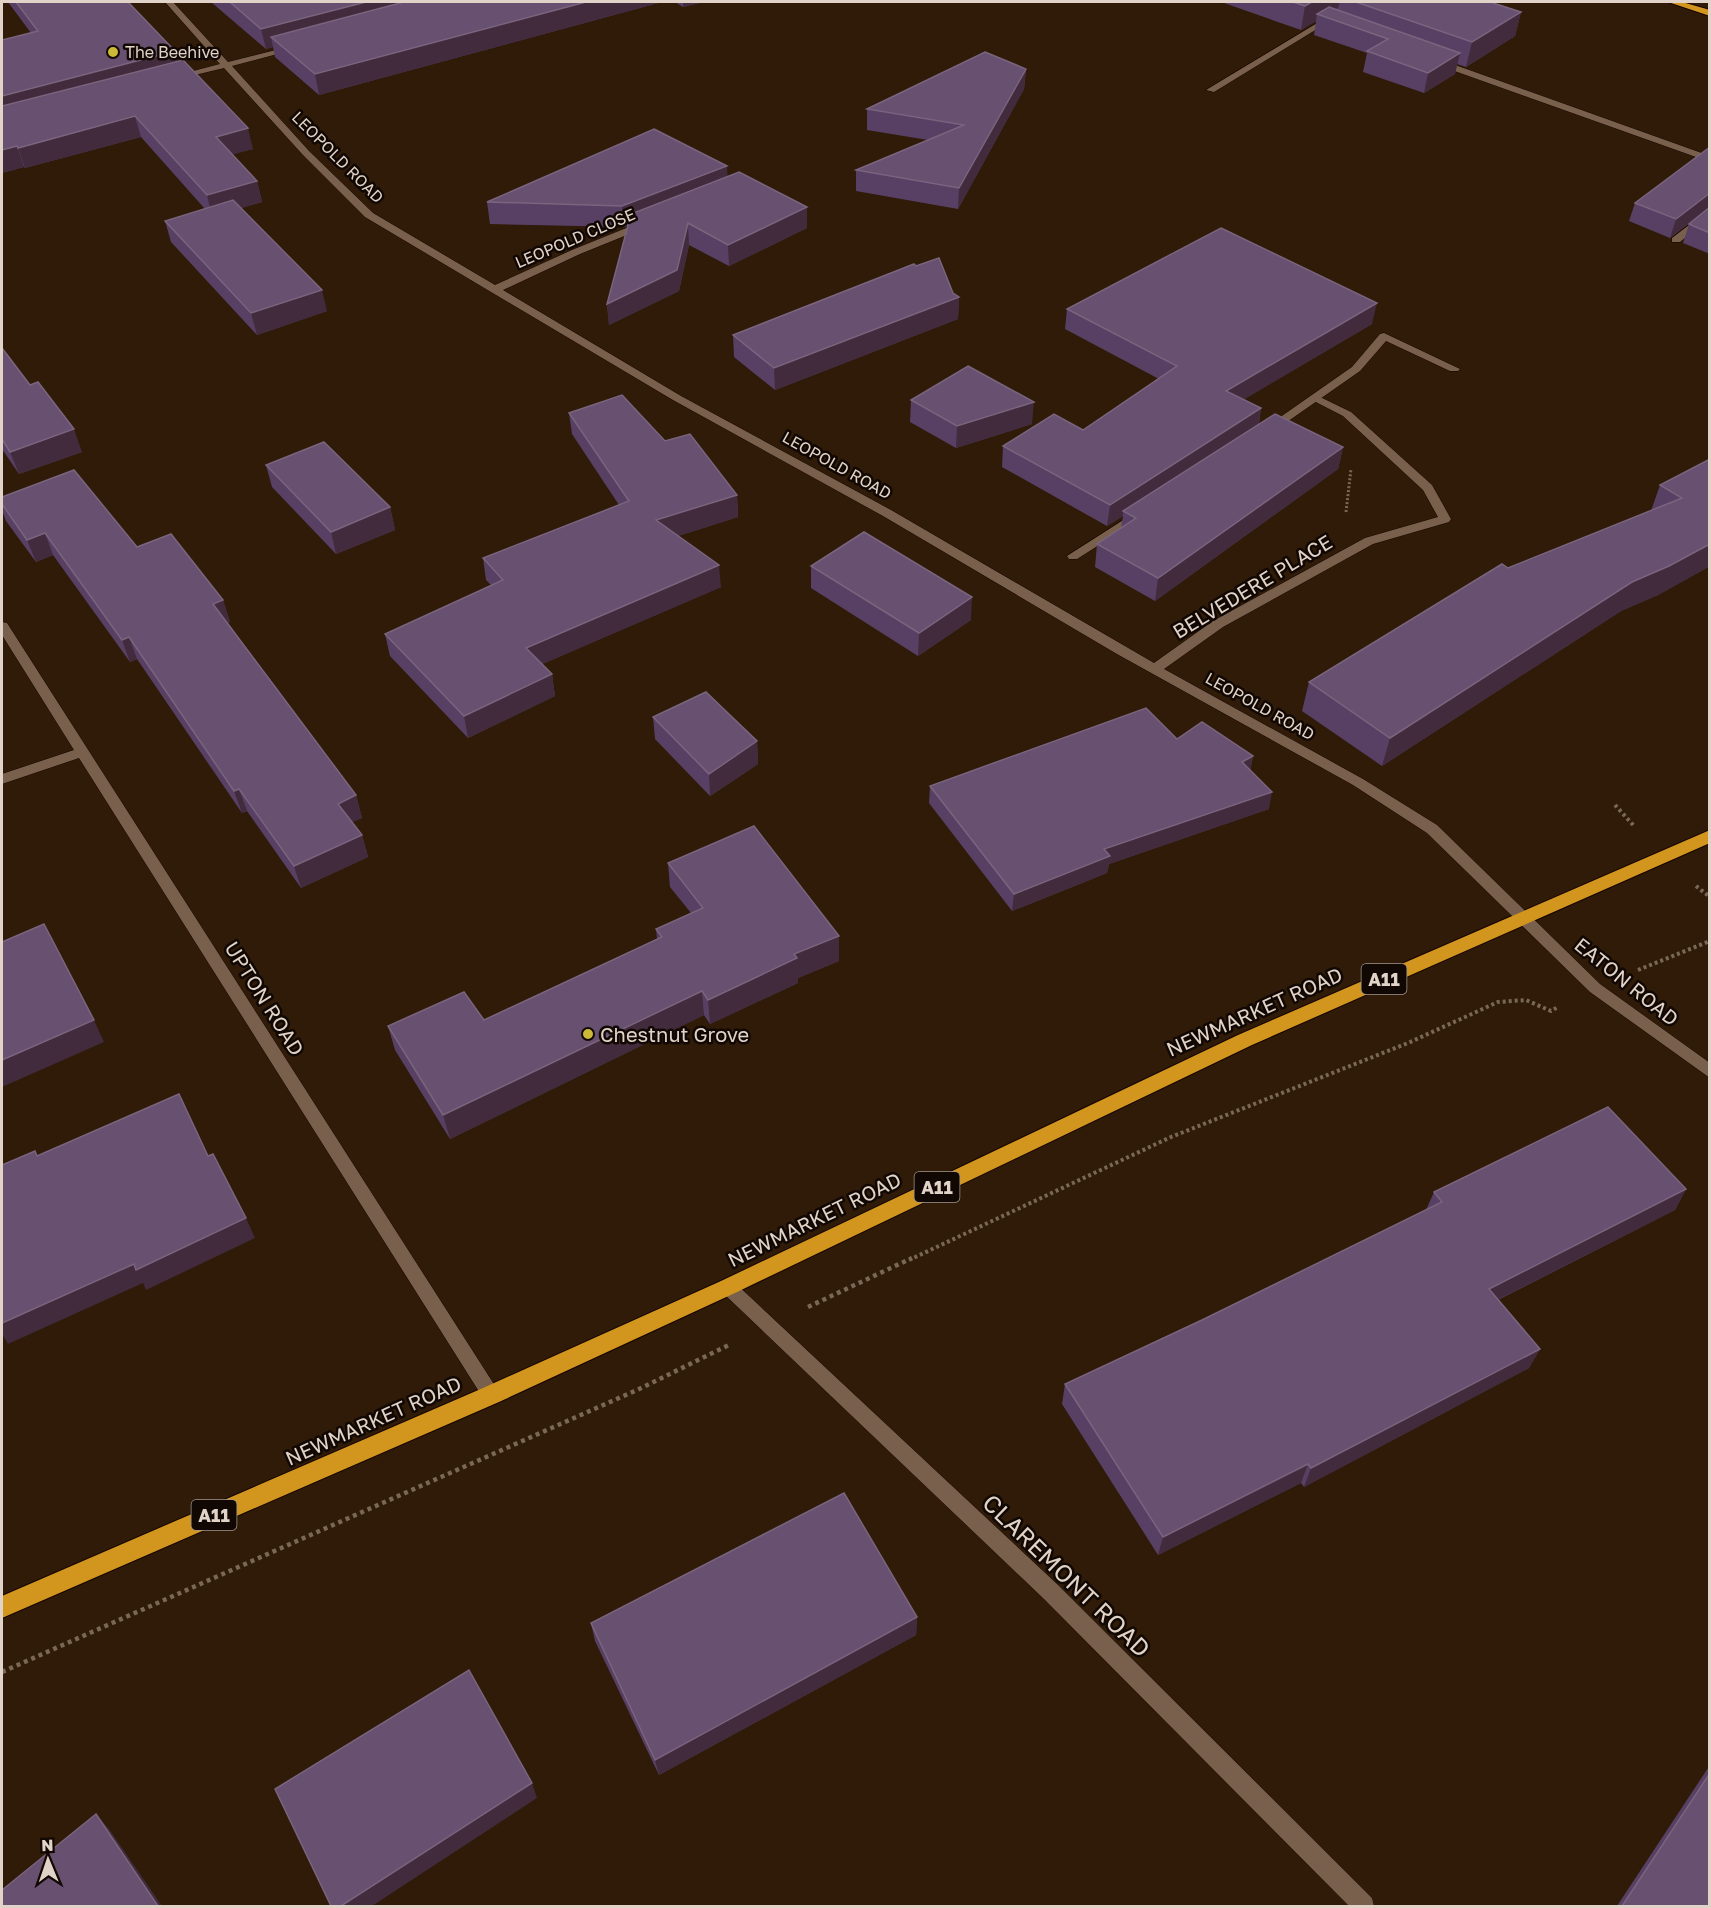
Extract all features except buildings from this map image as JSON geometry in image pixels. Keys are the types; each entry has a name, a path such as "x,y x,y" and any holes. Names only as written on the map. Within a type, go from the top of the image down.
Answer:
{"highway":[{"path":"1673,2 1710,13"},
{"name":"NEWMARKET ROAD","path":"2,1607 491,1395 728,1287 1245,1040 1710,836"}],"street":[{"name":"LEOPOLD ROAD","path":"169,2 306,153 369,215 677,398 887,513 1122,651 1358,782 1432,829 1523,918"},
{"path":"1212,90 1357,2"},
{"path":"1325,22 1336,26"},
{"path":"170,80 303,45"},
{"path":"1424,57 1710,159"},
{"path":"1676,240 1710,212"},
{"name":"LEOPOLD CLOSE","path":"494,290 576,252 651,222"},
{"path":"1258,436 1316,399 1356,369 1384,336 1454,369"},
{"name":"BELVEDERE PLACE","path":"1156,668 1218,624 1369,541 1445,519 1428,488 1347,414 1316,399"},
{"path":"1073,556 1151,506"},
{"name":"UPTON ROAD","path":"2,626 491,1395"},
{"path":"2,779 84,752"},
{"name":"EATON ROAD","path":"1523,918 1595,988 1710,1072"},
{"name":"CLAREMONT ROAD","path":"728,1287 771,1325 1051,1592 1364,1906"}],"path":[{"name":"BELVEDERE PLACE","path":"1356,423 1344,528 1369,541"},
{"path":"1595,988 1709,943"}],"place":[{"name":"The Beehive","path":"113,52"},
{"name":"Chestnut Grove","path":"588,1034"}]}
